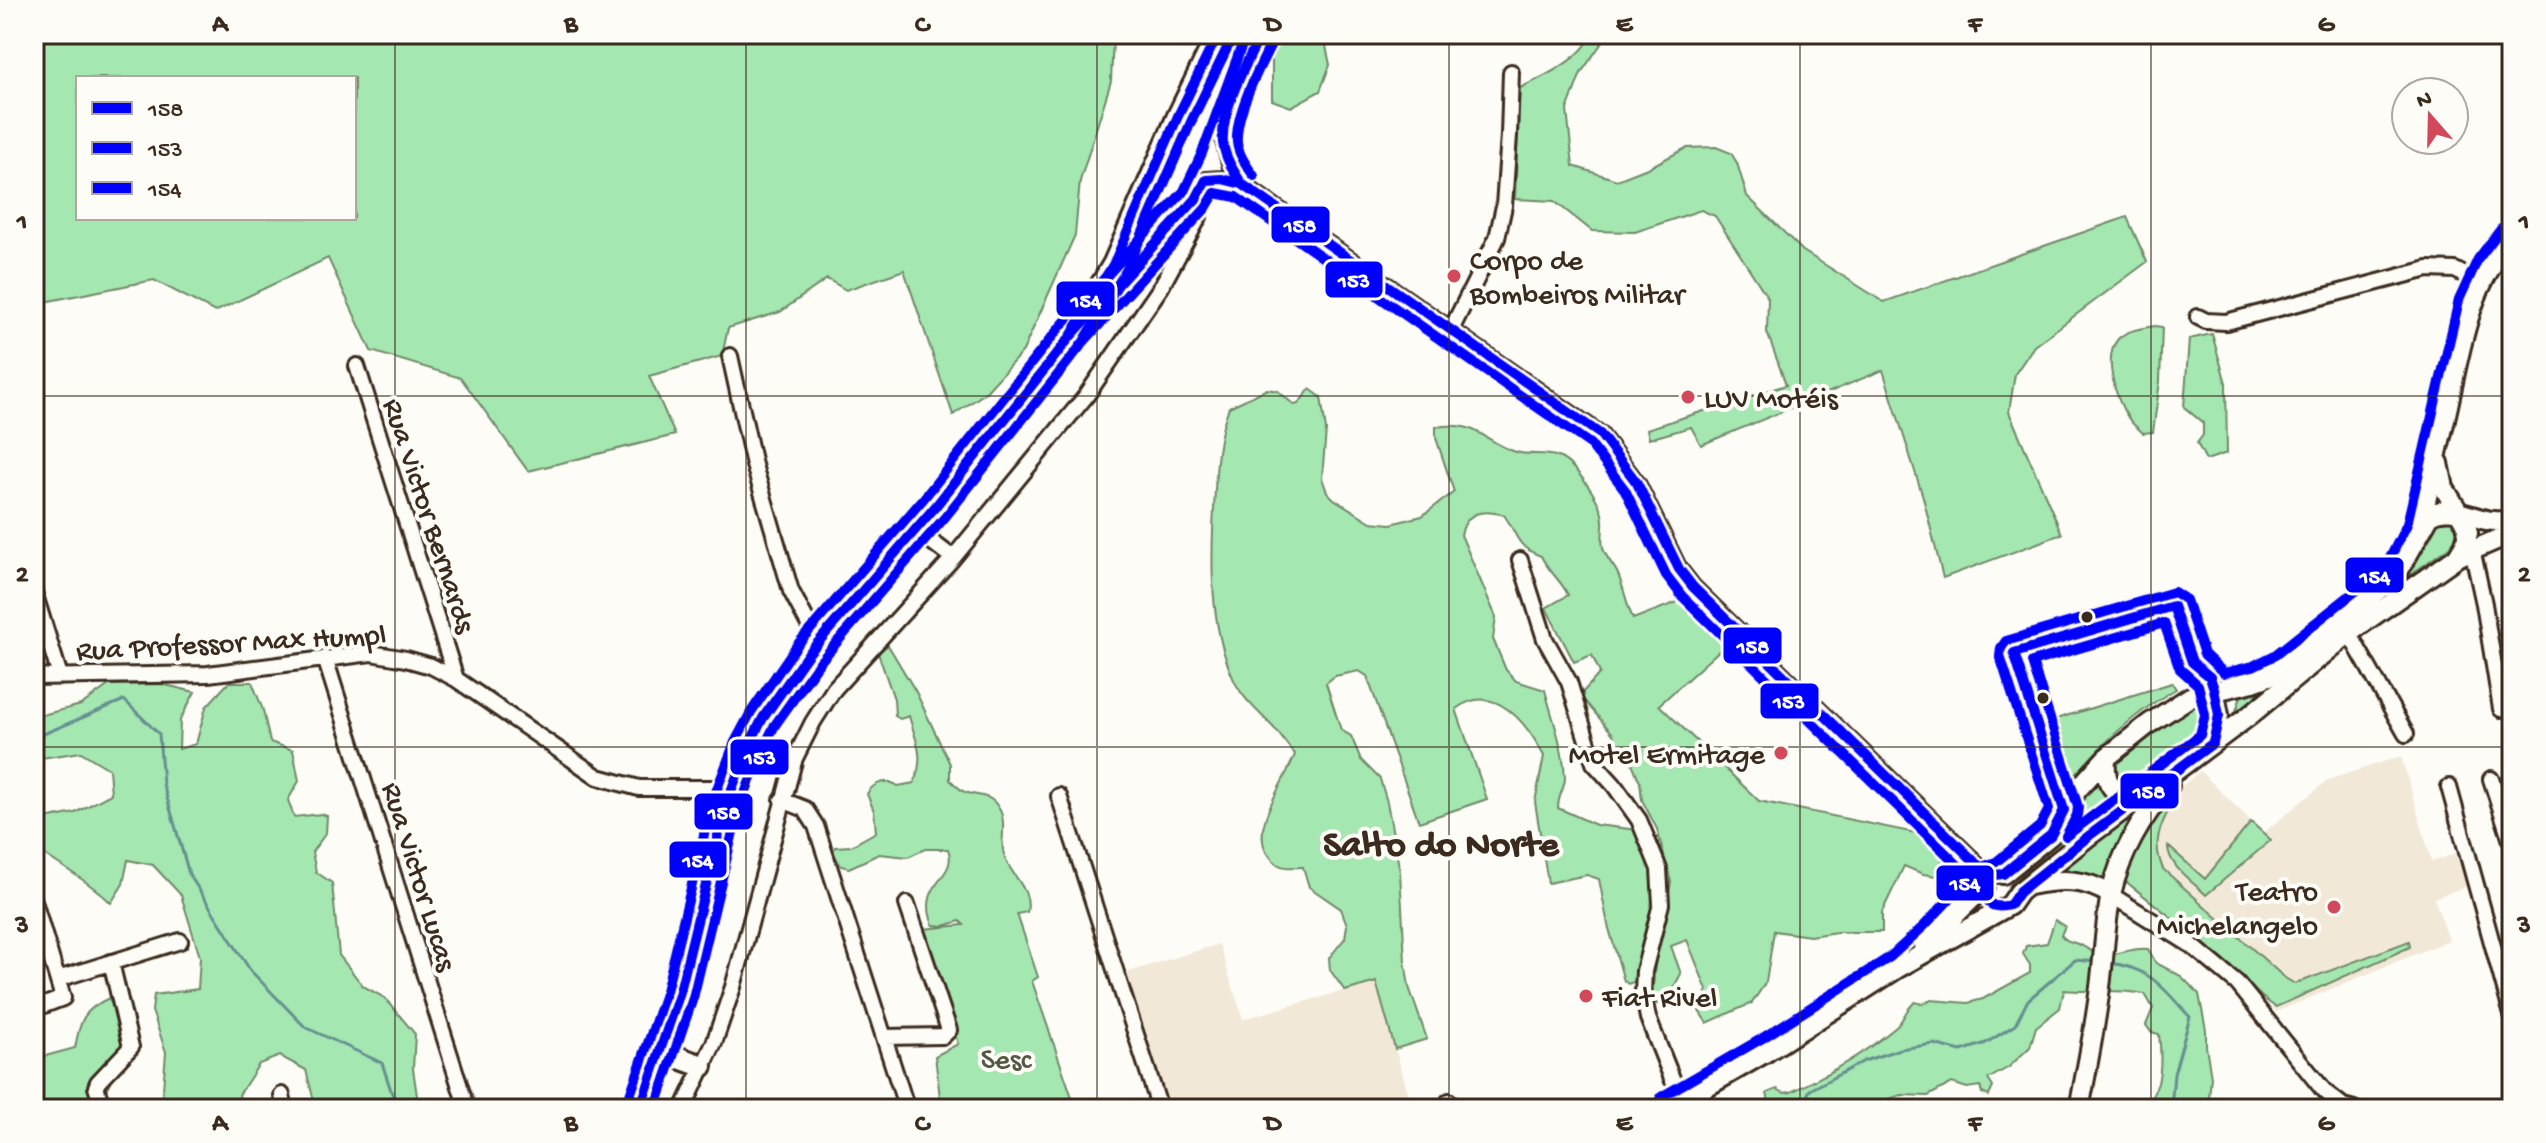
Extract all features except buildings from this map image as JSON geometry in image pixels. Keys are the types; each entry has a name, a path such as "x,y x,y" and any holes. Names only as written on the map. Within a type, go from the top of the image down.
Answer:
{"highway":[{"path":"640,1109 679,995 730,788 763,718 818,642 915,529 1071,336 1114,263 1218,34"},
{"path":"660,1051 702,1066"}],"main road":[{"path":"1898,968 1989,876 2051,835 2077,790 2106,758 2190,697 2253,682 2283,666 2399,570 2420,529 2462,341 2480,283 2511,242"},
{"path":"2438,452 2444,488 2468,533 2465,553"},
{"path":"2420,529 2435,512 2458,512 2482,519 2512,521"},
{"path":"1675,1105 1768,1051 1898,968 2013,903 2024,889 2349,633 2465,553 2512,533"},
{"path":"2213,743 2219,715 2214,689"},
{"path":"2106,758 2107,780 2111,789 2122,796 2138,799"},
{"path":"2079,1109 2100,991 2111,895 2124,857 2144,819 2191,759"},
{"path":"1989,876 2014,879 2024,889"},
{"path":"1989,876 1985,898 1990,905 2004,908"},
{"path":"2024,889 2048,882 2083,882 2111,895"}],"street":[{"path":"1451,330 1497,238 1504,206 1511,72"},
{"path":"1223,138 1231,167 1242,184"},
{"path":"683,1109 714,1043 733,987 795,758 834,689 953,558 1086,396 1161,287 1199,217 1206,180 1222,179 1242,184 1600,434 1637,483 1679,569 1693,587 1989,876"},
{"path":"2198,317 2206,321 2226,322 2428,269 2455,270 2480,283"},
{"path":"730,356 754,465 791,591 818,642"},
{"name":"Rua Victor Bernards","path":"357,366 456,679"},
{"path":"915,529 953,558"},
{"path":"2465,553 2484,604 2501,709"},
{"path":"1520,560 1545,639 1569,682 1594,763 1629,805 1659,869 1661,904 1644,971 1643,993 1675,1105"},
{"path":"34,592 60,676"},
{"path":"2349,633 2406,734"},
{"name":"Rua Professor Max Humpl","path":"34,677 208,674 325,658 382,654 431,666 456,679 598,777 639,788 730,788"},
{"name":"Rua Victor Lucas","path":"325,658 467,1109"},
{"path":"2491,779 2511,838"},
{"path":"2449,787 2512,1015"},
{"path":"1059,796 1160,1109"},
{"path":"782,800 805,809 816,826 907,1109"},
{"path":"2111,895 2191,945 2237,983 2325,1092 2343,1106 2354,1109"},
{"path":"34,901 63,998 34,1009"},
{"path":"884,1037 943,1036 949,1030 907,904"},
{"path":"58,979 180,941"},
{"path":"103,1109 96,1087 98,1082 131,1047 111,962"}],"shaded area":[{"path":"2401,756 2432,862 2459,852 2470,885 2434,898 2449,940 2276,1012 2253,986 2125,881 2172,794 2200,771 2263,833 2328,780"},
{"path":"1219,944 1243,1019 1375,982 1413,1109 1166,1109 1122,974"}],"green space":[{"path":"34,34 1112,34 1111,81 1080,181 1075,235 1023,351 985,393 953,415 904,270 846,290 827,279 780,312 728,328 722,356 649,376 675,435 528,471 461,378 371,351 328,258 215,312 154,280 34,304"},
{"path":"1282,34 1338,34 1326,46 1330,65 1320,91 1291,107 1272,100 1272,58"},
{"path":"1591,34 1608,34 1581,73 1567,110 1573,166 1617,180 1686,148 1716,147 1731,153 1747,196 1803,251 1884,302 2127,217 2147,262 2034,346 2015,374 2009,412 2062,534 1943,578 1923,497 1883,370 1701,445 1691,427 1649,439 1647,429 1786,385 1767,332 1768,298 1715,216 1701,210 1635,232 1592,231 1554,201 1515,199 1520,88 1571,59 1587,43"},
{"path":"2162,327 2160,381 2153,432 2143,433 2124,411 2113,379 2111,356 2113,347 2125,333"},
{"path":"2212,334 2226,383 2227,453 2206,460 2197,443 2203,435 2203,423 2184,407 2189,339"},
{"path":"1267,389 1278,391 1294,405 1310,389 1321,397 1326,430 1322,478 1327,492 1371,522 1391,524 1422,516 1454,492 1436,438 1436,427 1461,426 1516,452 1553,456 1565,461 1580,475 1602,512 1605,554 1617,572 1633,619 1680,601 1687,611 1693,605 1732,639 1659,705 1759,801 1940,838 1942,864 1936,876 1904,866 1882,912 1882,932 1837,932 1810,936 1774,931 1766,982 1752,1003 1707,1023 1699,1011 1707,990 1687,940 1671,946 1681,974 1663,1007 1652,1001 1655,964 1671,882 1657,829 1642,800 1640,782 1627,751 1620,753 1613,734 1582,698 1583,692 1600,673 1592,655 1574,662 1546,608 1568,595 1541,556 1522,544 1504,515 1482,512 1467,521 1461,535 1496,617 1493,639 1506,670 1516,681 1545,690 1564,767 1565,782 1558,808 1596,825 1638,830 1652,864 1656,907 1639,980 1628,984 1624,981 1608,925 1599,879 1587,875 1548,883 1535,802 1544,756 1519,720 1497,703 1484,700 1470,701 1456,709 1487,799 1419,822 1367,676 1359,671 1335,676 1326,683 1341,730 1351,736 1361,760 1380,779 1387,802 1400,872 1409,987 1427,1039 1395,1049 1376,982 1345,991 1330,970 1329,958 1345,938 1347,925 1341,909 1309,887 1303,867 1282,866 1274,862 1267,852 1263,841 1266,817 1295,754 1239,689 1219,633 1212,550 1221,432 1229,407"},
{"path":"2433,517 2453,519 2459,535 2456,542 2399,583 2233,719 2243,691 2396,581"},
{"name":"Sesc","path":"888,645 916,692 950,764 950,780 965,792 991,799 1001,812 1005,858 1023,887 1028,903 1027,912 1017,914 1038,977 1032,981 1076,1109 978,1109 975,1102 941,1106 935,1056 958,1044 923,929 964,925 960,921 944,926 933,925 929,911 933,890 948,867 948,849 925,849 908,857 879,854 849,868 841,866 833,852 835,847 851,846 876,832 874,811 867,794 873,787 884,782 898,786 914,783 917,773 919,750 909,716 900,719 895,716 894,699 878,653"},
{"path":"229,682 252,682 263,710 270,742 293,750 299,781 288,800 294,817 327,816 326,833 312,852 316,872 332,883 339,955 363,986 385,998 415,1034 413,1069 419,1109 316,1109 306,1070 280,1056 259,1064 239,1095 242,1109 136,1109 162,1101 166,1052 152,1011 154,995 198,989 200,957 181,895 153,865 128,860 123,884 111,903 34,847 34,821 75,813 111,794 109,769 81,752 34,759 34,717 81,705 109,685 161,684 195,692 180,720 179,749 196,744 206,707"},
{"path":"2172,683 2176,689 2116,733 2065,787 2047,736 2052,734 2050,723 2053,720"},
{"path":"2207,697 2210,718 2203,737 2138,787 2132,790 2117,786 2114,762 2176,713"},
{"path":"2100,772 2118,802 2020,875 2013,869"},
{"path":"2155,795 2110,883 2093,875 2057,873"},
{"path":"2167,800 2172,804 2161,828 2158,844 2163,869 2285,978 2295,984 2409,941 2410,947 2276,1007 2270,1004 2239,973 2125,881 2136,847"},
{"path":"2251,822 2271,840 2206,895 2182,873 2169,853 2168,846 2205,879"},
{"path":"2055,920 2065,926 2061,935 2065,939 2096,953 2108,955 2148,949 2156,963 2181,976 2199,994 2211,1077 2208,1109 2149,1109 2158,1083 2161,1052 2159,1034 2151,1032 2146,1025 2153,1008 2145,994 2064,990 2060,1008 2036,1027 2030,1047 2009,1067 1988,1079 1993,1087 1989,1096 1982,1093 1980,1086 1967,1088 1952,1083 1928,1096 1902,1095 1853,1109 1766,1109 1769,1102 1767,1093 1777,1089 1784,1093 1791,1092 1846,1063 1896,1027 1915,1002 1968,1003 1983,999 2030,973 2030,965 2023,954 2026,946 2047,943"},
{"path":"109,998 122,1031 123,1061 107,1089 67,1109 34,1109 34,1059 75,1048 84,1017 93,1007"}],"waterway":[{"path":"34,738 124,700 159,734 163,784 189,874 250,970 305,1027 382,1063 397,1109"},
{"path":"1800,1109 1810,1090 1864,1061 1900,1049 1934,1044 1961,1051 1986,1043 2015,1025 2028,1000 2075,960 2098,962"},
{"path":"2109,963 2146,974 2190,1017 2174,1074 2171,1109"}],"transit line":[{"name":"158","path":"640,1109 679,995 725,807 748,747 763,718 808,654 935,507 1071,336 1114,263 1178,116 1218,34"},
{"name":"154","path":"627,1104 666,991 712,802 735,742 751,712 797,645 924,498 1060,327 1184,191 1202,153 1246,34"},
{"name":"158","path":"1242,184 1226,154 1223,130 1236,87 1261,34"},
{"name":"153","path":"655,1109 693,998 738,811 775,725 819,663 946,516 1083,343 1127,269 1191,122 1231,40"},
{"name":"153","path":"1254,176 1239,151 1237,130 1249,90 1273,40"},
{"name":"158","path":"1071,336 1196,199 1206,180 1222,179 1242,184 1600,434 1637,483 1679,569 1693,587 1978,865"},
{"name":"153","path":"1081,345 1206,208 1215,193 1236,197 1590,444 1625,490 1666,575 1682,596 1967,874"},
{"name":"154","path":"1661,1097 1761,1039 1890,957 1979,868 1996,862 2040,826 2049,809 2000,656 2006,641 2174,592 2186,600 2204,654 2224,673 2253,666 2275,655 2388,562 2407,524 2459,300 2478,259 2501,229"},
{"name":"158","path":"2173,606 2192,662 2210,677 2214,689 2219,715 2213,743 2090,835 2019,892 2010,905 1993,905 1986,896 1978,865 1995,875 2003,874 2051,835 2064,810 2014,653 2173,606"},
{"name":"153","path":"2164,623 2180,669 2198,685 2205,715 2200,735 2066,836 2078,807 2032,662 2164,623"}],"place":[{"name":"Corpo de Bombeiros Militar","path":"1454,276"},
{"name":"LUV Motéis","path":"1688,397"},
{"name":"Motel Ermitage","path":"1781,753"},
{"name":"Teatro Michelangelo","path":"2334,907"},
{"name":"Fiat Rivel","path":"1586,996"}],"district":[{"name":"Salto do Norte","path":"1441,841"}]}
